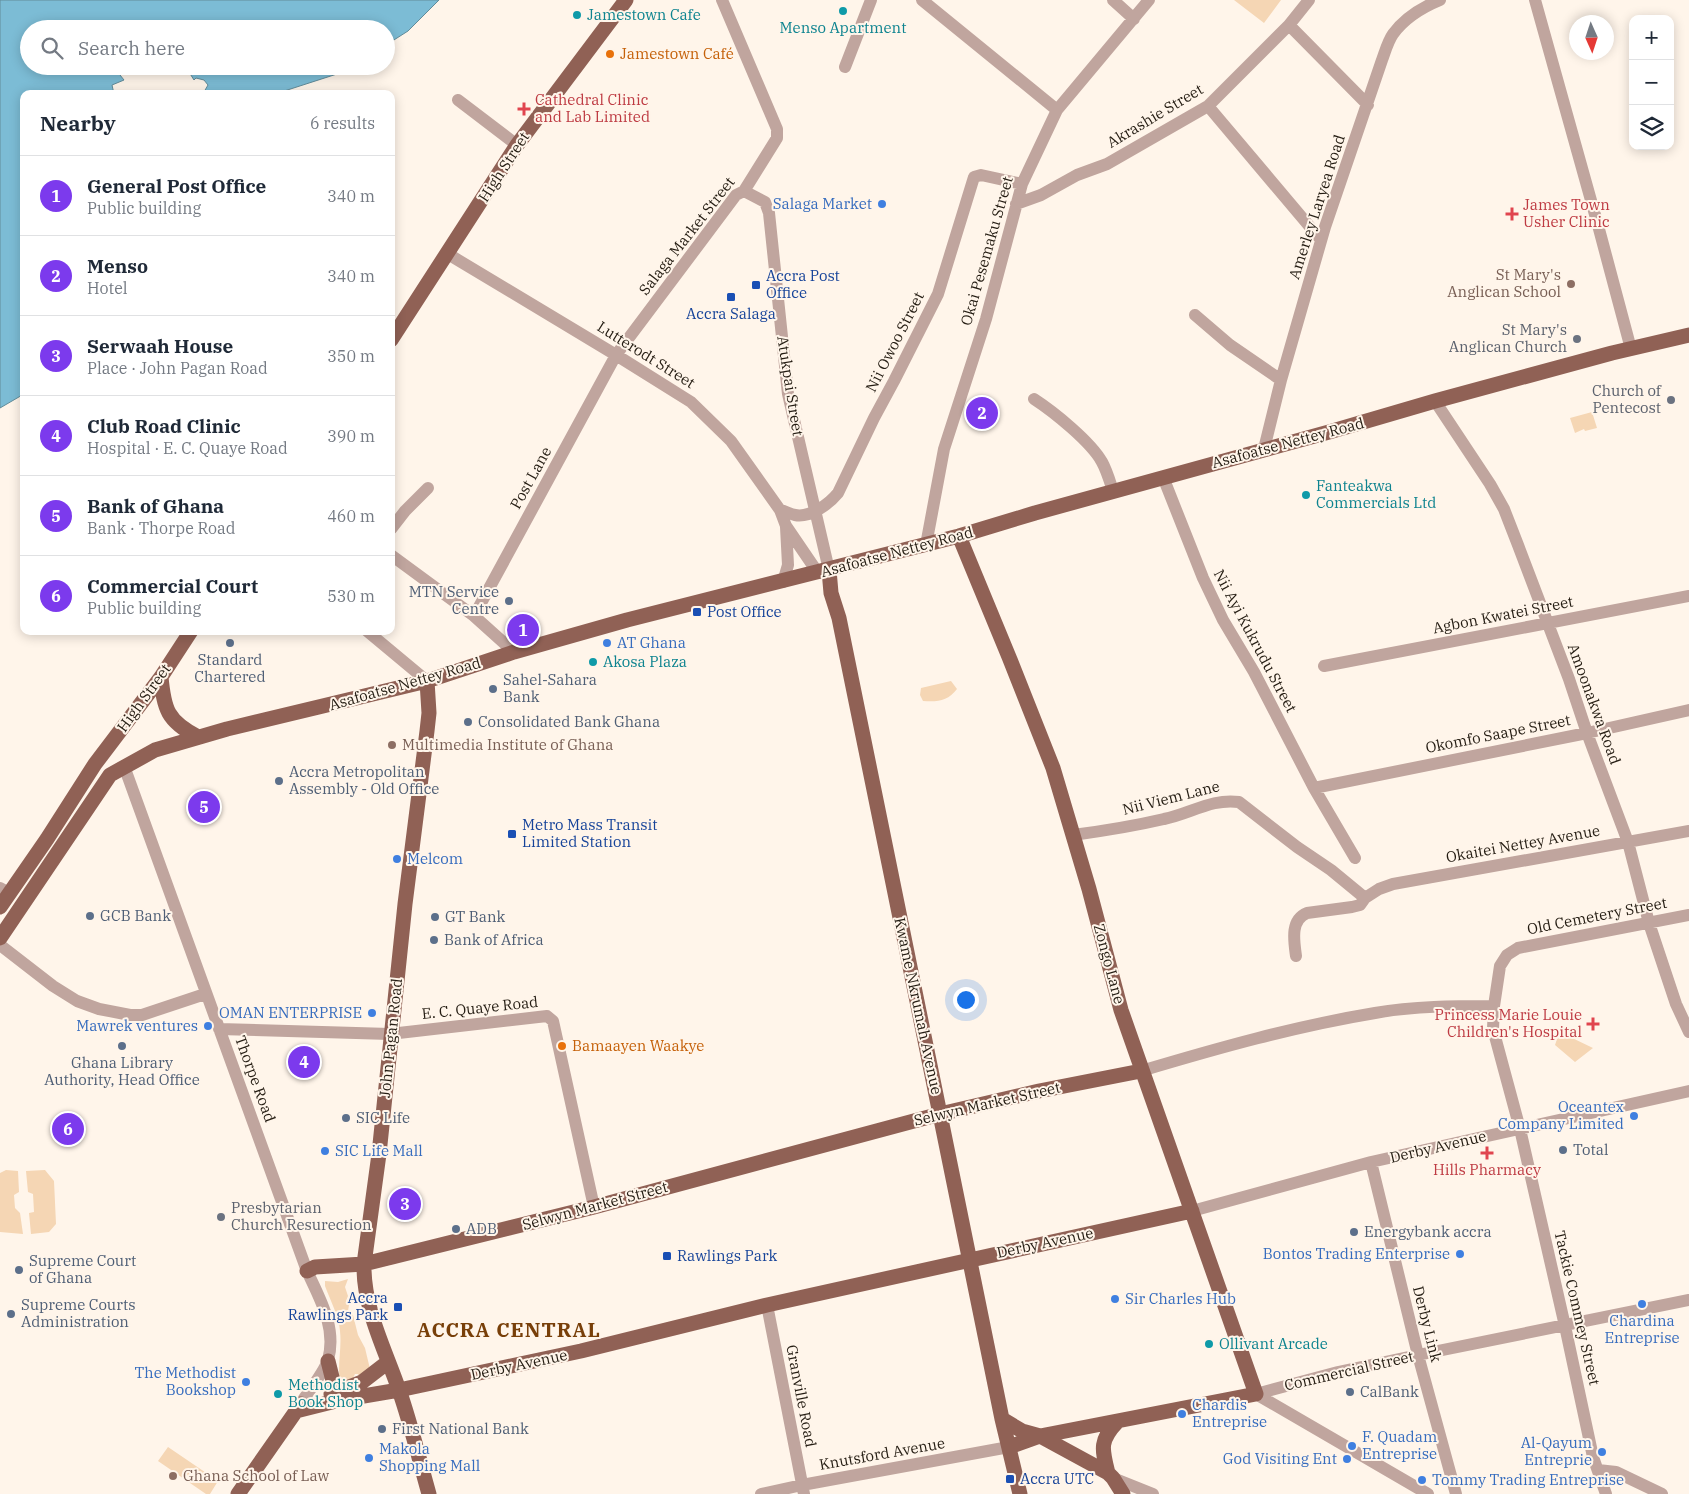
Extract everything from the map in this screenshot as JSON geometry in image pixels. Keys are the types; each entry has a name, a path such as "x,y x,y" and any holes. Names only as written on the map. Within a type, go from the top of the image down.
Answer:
{"main road":[{"name":"High Street","path":"395,334 517,145 626,0"},
{"name":"Asafoatse Nettey Road","path":"110,775 155,750 198,737 428,681 514,652 627,620 926,545 1435,401 1630,349 1689,336"},
{"name":"Zongo Lane","path":"959,536 1010,657 1053,768 1141,1071 1256,1394"},
{"name":"Atukpai Street","path":"823,571 831,593"},
{"name":"Kwame Nkrumah Avenue","path":"831,593 839,618 1002,1419 1020,1494"},
{"name":"High Street","path":"0,907 5,891 47,839 95,764 161,677 188,635"},
{"path":"161,677 164,702 167,710 174,721 186,731 198,737"},
{"name":"John Pagan Road","path":"428,681 429,713 390,1034 379,1154 364,1264 364,1281 367,1298 399,1390 429,1494"},
{"path":"0,938 110,775 95,764"},
{"name":"Selwyn Market Street","path":"307,1271 315,1267 364,1264 594,1207 940,1114 1039,1091 1141,1071"},
{"name":"Derby Avenue","path":"300,1405 399,1390 581,1351 766,1305 1192,1211"},
{"path":"328,1360 338,1392"},
{"path":"238,1494 300,1405 362,1382 388,1362"},
{"name":"Commercial Street","path":"1009,1447 1040,1436 1256,1394"},
{"path":"1002,1419 1022,1431 1040,1436 1111,1476"},
{"path":"1116,1422 1106,1434 1103,1448 1111,1476 1122,1494"}],"street":[{"name":"Salaga Market Street","path":"616,355 736,196 744,191 777,138 778,134 722,0"},
{"path":"845,67 871,0"},
{"path":"922,0 1058,110"},
{"path":"1113,0 1134,20"},
{"name":"Okai Pesemaku Street","path":"926,545 944,449 986,319 1022,184 1058,110 1149,0"},
{"name":"Akrashie Street","path":"1016,204 1041,195 1077,175 1107,164 1208,106 1289,25 1309,0"},
{"name":"Amerley Laryea Road","path":"1264,449 1281,380 1321,240 1392,35 1408,18 1440,0"},
{"path":"1535,0 1599,229 1630,349"},
{"path":"1289,25 1368,105"},
{"path":"458,100 517,145"},
{"path":"1208,106 1321,240"},
{"name":"Nii Owoo Street","path":"815,511 838,493 874,418 938,294 974,178 977,175 1022,184"},
{"name":"Atukpai Street","path":"744,191 765,202 769,213 788,394 815,511 823,571"},
{"name":"Lutterodt Street","path":"448,254 691,402 731,441 780,510 786,526"},
{"path":"1195,315 1230,345 1281,380"},
{"name":"Post Lane","path":"474,616 616,355"},
{"path":"1034,399 1069,426 1102,461 1113,491"},
{"name":"Amoonakwa Road","path":"1435,401 1490,484 1504,509 1569,679 1628,842 1649,923 1676,1004 1689,1032"},
{"name":"Nii Ayi Kukrudu Street","path":"1163,478 1203,578 1223,620 1254,672 1314,788 1355,858"},
{"path":"395,524 428,488"},
{"path":"780,510 797,515 815,511"},
{"path":"786,526 823,571"},
{"path":"783,582 788,565 786,526"},
{"path":"395,558 474,616 514,652"},
{"name":"Agbon Kwatei Street","path":"1324,666 1689,596"},
{"path":"372,635 428,681"},
{"name":"Okomfo Saape Street","path":"1314,788 1587,733 1689,710"},
{"name":"Thorpe Road","path":"124,766 205,994 307,1271 324,1307 330,1328 328,1360 300,1405"},
{"name":"Nii Viem Lane","path":"1073,836 1167,819 1228,800 1239,802 1297,847 1331,870 1365,898"},
{"name":"Okaitei Nettey Avenue","path":"1296,956 1295,928 1302,916 1307,913 1360,905 1365,898 1379,889 1393,884 1689,831"},
{"name":"Old Cemetery Street","path":"1494,1006 1500,966 1507,955 1518,948 1689,915"},
{"path":"0,945 53,986 77,1001 100,1009 130,1015 142,1015 205,994"},
{"path":"1676,1004 1689,1001"},
{"name":"Selwyn Market Street","path":"1141,1071 1266,1036 1376,1012 1450,1006 1494,1006"},
{"path":"1494,1006 1493,1028 1520,1128"},
{"name":"E. C. Quaye Road","path":"219,1029 390,1034 547,1016 553,1021 594,1207"},
{"name":"Derby Avenue","path":"1192,1211 1371,1162 1689,1091"},
{"name":"Tackie Commey Street","path":"1520,1128 1593,1457 1606,1494"},
{"name":"Derby Link","path":"1371,1162 1418,1355 1456,1494"},
{"name":"Commercial Street","path":"1256,1394 1338,1372 1689,1300"},
{"name":"Granville Road","path":"766,1305 803,1490"},
{"path":"1256,1394 1428,1494"},
{"name":"Knutsford Avenue","path":"761,1494 803,1490 1009,1447"},
{"path":"1598,1470 1616,1472 1662,1494"},
{"path":"1111,1476 1153,1494"}],"shaded area":[{"path":"1234,0 1281,0 1264,23"},
{"path":"1592,412 1597,428 1585,431 1584,429 1575,433 1570,418"},
{"path":"951,681 957,689 950,696 938,701 923,701 920,695 921,688"},
{"path":"1562,1036 1568,1036 1593,1048 1575,1062 1555,1045 1557,1039"},
{"path":"6,1170 18,1171 19,1192 14,1195 15,1208 20,1213 23,1234 0,1232 0,1173"},
{"path":"45,1170 54,1181 56,1224 49,1232 31,1234 29,1213 34,1212 33,1194 28,1192 26,1171"},
{"path":"348,1279 345,1287 348,1296 346,1301 349,1305 348,1311 353,1315 358,1335 365,1348 370,1369 359,1377 358,1374 355,1374 352,1380 340,1383 339,1325 325,1286 325,1281 338,1282"},
{"path":"168,1447 218,1481 210,1494 206,1494 158,1461"}],"water":[{"path":"0,0 439,0 408,31 395,39 395,20 20,20 20,75 120,75 124,80 112,85 113,90 20,90 20,396 0,408"},
{"path":"191,75 334,75 287,90 205,90 208,85 204,80 196,78 194,80"}],"place":[{"name":"Menso Apartment","path":"843,11"},
{"name":"Jamestown Cafe","path":"577,15"},
{"name":"Jamestown Café","path":"610,54"},
{"name":"Cathedral Clinic and Lab Limited","path":"524,109"},
{"name":"Salaga Market","path":"882,204"},
{"name":"James Town Usher Clinic","path":"1512,214"},
{"name":"St Mary's Anglican School","path":"1571,284"},
{"name":"Accra Post Office","path":"756,285"},
{"name":"Accra Salaga","path":"731,297"},
{"name":"St Mary's Anglican Church","path":"1577,339"},
{"name":"Church of Pentecost","path":"1671,400"},
{"name":"Menso","path":"982,413"},
{"name":"Fanteakwa Commercials Ltd","path":"1306,495"},
{"name":"MTN Service Centre","path":"509,601"},
{"name":"Post Office","path":"697,612"},
{"name":"General Post Office","path":"523,630"},
{"name":"Standard Chartered","path":"230,643"},
{"name":"AT Ghana","path":"607,643"},
{"name":"Akosa Plaza","path":"593,662"},
{"name":"Sahel-Sahara Bank","path":"493,689"},
{"name":"Consolidated Bank Ghana","path":"468,722"},
{"name":"Multimedia Institute of Ghana","path":"392,745"},
{"name":"Accra Metropolitan Assembly - Old Office","path":"279,781"},
{"name":"Bank of Ghana","path":"204,807"},
{"name":"Metro Mass Transit Limited Station","path":"512,834"},
{"name":"Melcom","path":"397,859"},
{"name":"GCB Bank","path":"90,916"},
{"name":"GT Bank","path":"435,917"},
{"name":"Bank of Africa","path":"434,940"},
{"name":"OMAN ENTERPRISE","path":"372,1013"},
{"name":"Princess Marie Louie Children's Hospital","path":"1593,1024"},
{"name":"Mawrek ventures","path":"208,1026"},
{"name":"Ghana Library Authority, Head Office","path":"122,1046"},
{"name":"Bamaayen Waakye","path":"562,1046"},
{"name":"Club Road Clinic","path":"304,1062"},
{"name":"Oceantex Company Limited","path":"1634,1116"},
{"name":"SIC Life","path":"346,1118"},
{"name":"Commercial Court","path":"68,1129"},
{"name":"Total","path":"1563,1150"},
{"name":"SIC Life Mall","path":"325,1151"},
{"name":"Hills Pharmacy","path":"1487,1153"},
{"name":"Serwaah House","path":"405,1204"},
{"name":"Presbytarian Church Resurection","path":"221,1217"},
{"name":"ADB","path":"456,1229"},
{"name":"Energybank accra","path":"1354,1232"},
{"name":"Bontos Trading Enterprise","path":"1460,1254"},
{"name":"Rawlings Park","path":"667,1256"},
{"name":"Supreme Court of Ghana","path":"19,1270"},
{"name":"Sir Charles Hub","path":"1115,1299"},
{"name":"Chardina Entreprise","path":"1642,1304"},
{"name":"Accra Rawlings Park","path":"398,1307"},
{"name":"Supreme Courts Administration","path":"11,1314"},
{"name":"Ollivant Arcade","path":"1209,1344"},
{"name":"The Methodist Bookshop","path":"246,1382"},
{"name":"CalBank","path":"1350,1392"},
{"name":"Methodist Book Shop","path":"278,1394"},
{"name":"Chardis Entreprise","path":"1182,1414"},
{"name":"First National Bank","path":"382,1429"},
{"name":"F. Quadam Entreprise","path":"1352,1446"},
{"name":"Al-Qayum Entreprie","path":"1602,1452"},
{"name":"Makola Shopping Mall","path":"369,1458"},
{"name":"God Visiting Ent","path":"1347,1459"},
{"name":"Ghana School of Law","path":"173,1476"},
{"name":"Accra UTC","path":"1010,1479"},
{"name":"Tommy Trading Entreprise","path":"1422,1480"}],"district":[{"name":"ACCRA CENTRAL","path":"509,1330"}]}
